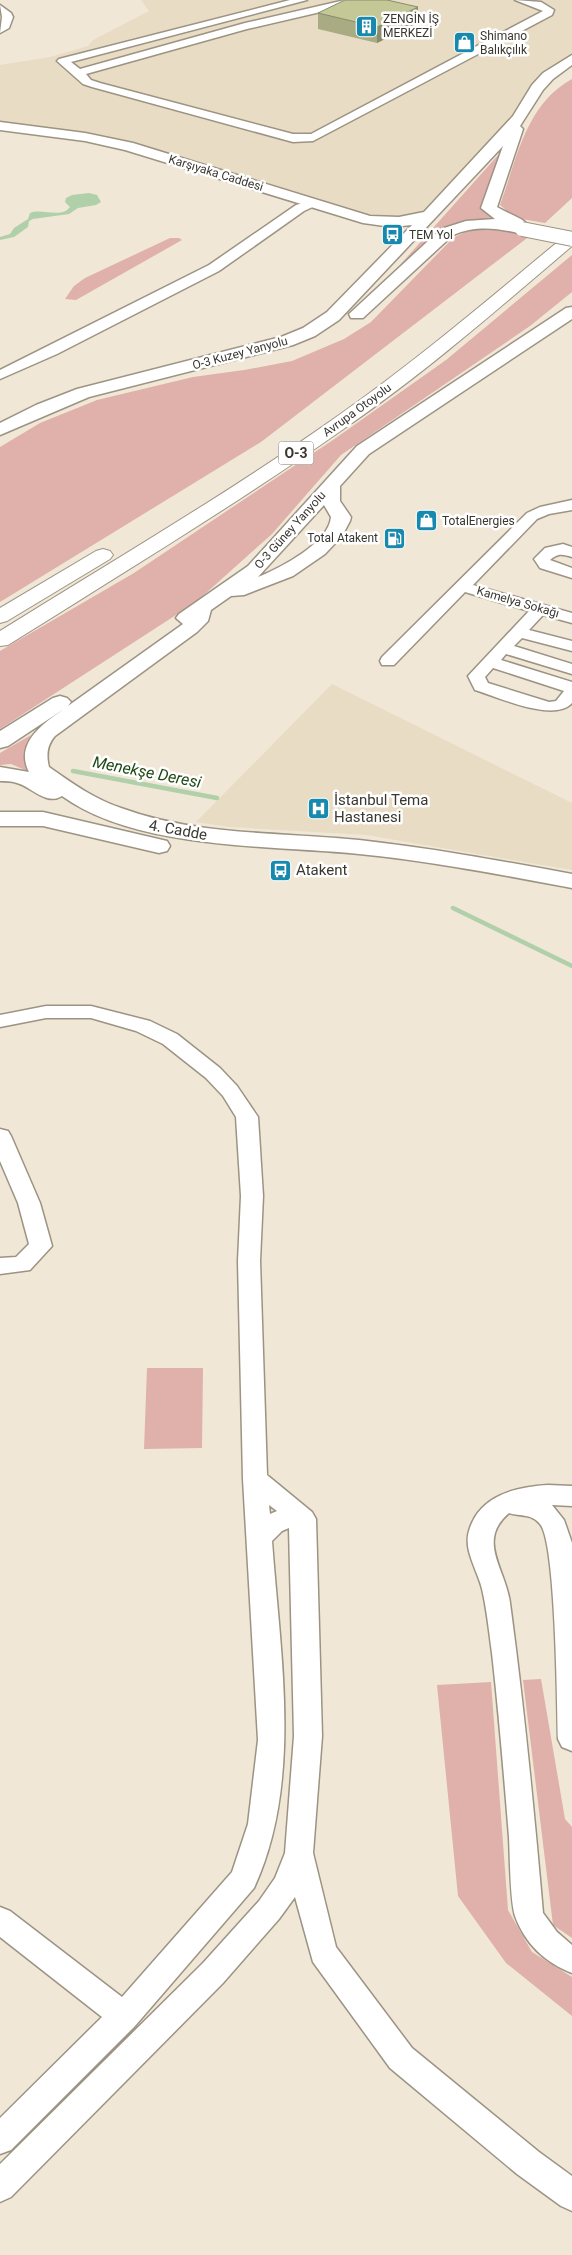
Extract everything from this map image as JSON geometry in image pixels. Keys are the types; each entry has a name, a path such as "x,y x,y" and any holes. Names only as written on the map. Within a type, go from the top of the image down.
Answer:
{"highway":[{"name":"Avrupa Otoyolu","path":"359,386 571,225"},
{"name":"Avrupa Otoyolu","path":"0,640 150,547 332,429 442,346 572,238"},
{"name":"Avrupa Otoyolu","path":"191,500 320,415"},
{"path":"0,617 119,545"}],"main road":[{"path":"572,60 548,76 537,88 519,118 489,208 503,218 525,226 572,238"},
{"path":"528,103 543,89 572,70"},
{"name":"O-3 Kuzey Yanyolu","path":"0,430 42,409 83,393 250,352 310,332 333,316 372,277 519,118"},
{"name":"Karşıyaka Caddesi","path":"2,130 85,137 122,145 306,206 360,227 380,239 385,253 372,277"},
{"name":"Karşıyaka Caddesi","path":"306,206 385,223 411,222 430,215"},
{"path":"126,383 267,355 323,335 368,306 447,232 465,225 488,223 525,226 571,225"},
{"path":"524,344 543,324 572,303"},
{"name":"O-3 Güney Yanyolu","path":"0,741 209,603 266,559 352,460 376,440 572,312"},
{"path":"209,603 271,580 308,559 324,544 339,528 341,522 341,518 331,501 331,484"},
{"name":"4. Cadde","path":"209,603 198,621 190,628 43,735 37,745 36,761 39,770 51,780 114,815 145,825 178,831 281,843 359,847 572,881"},
{"path":"0,774 23,777 72,802 114,815"},
{"path":"0,808 43,819"},
{"name":"4. Cadde","path":"0,819 43,819 150,844 207,854 413,871 502,884 572,898"}],"street":[{"path":"302,0 63,61 78,72 87,82 96,85 293,138 314,137 548,13 549,10 544,7 520,0"},
{"path":"78,72 245,26 359,0"},
{"path":"0,8 7,15 8,19 0,30"},
{"path":"228,19 245,26"},
{"path":"0,375 52,351 214,268 306,206"},
{"path":"388,661 464,587 532,516 545,510 572,506"},
{"path":"572,552 563,549 551,551 542,559 546,565 572,573"},
{"name":"Kamelya Sokağı","path":"464,587 572,618"},
{"path":"540,609 476,676 481,686 548,707 561,705 572,693"},
{"path":"519,632 572,646"},
{"path":"503,648 572,669"},
{"path":"490,662 572,688"},
{"path":"0,1021 46,1012 91,1012 143,1026 170,1039 212,1072 230,1091 247,1117 252,1196 248,1261 255,1479 272,1740 262,1824 244,1879 124,2016 0,2139"},
{"path":"0,1136 29,1203 41,1246 22,1264 0,1266"},
{"path":"0,2186 213,1973 269,1910 287,1885 299,1853 308,1736 303,1519 255,1479"},
{"path":"572,1496 520,1497 501,1506 484,1522 479,1535 481,1551 492,1578 508,1667 529,1915 537,1930 560,1955 572,1960"},
{"path":"501,1506 531,1506 542,1511 552,1520 558,1531 568,1567 572,1739"},
{"path":"260,1538 268,1525 277,1520 303,1519"},
{"path":"299,1853 323,1954 401,2058 528,2163 572,2195"},
{"path":"0,1920 124,2016"}],"shaded area":[{"path":"141,0 572,0 572,56 427,209 418,215 374,220 145,149 0,123 0,65 50,57 88,46 93,40 149,11"},
{"path":"572,79 572,198 545,223 516,218 500,205 525,134 543,103 556,90"},
{"path":"508,144 483,205 488,213 500,221 462,222 446,228 400,265"},
{"path":"89,193 97,195 101,202 96,205 78,208 69,214 33,219 29,221 28,227 14,237 0,240 0,237 10,234 14,228 28,219 30,213 62,212 70,207 65,202 66,198 72,195"},
{"path":"471,229 494,229 531,235 261,442 0,602 0,447 40,423 97,400 193,377 292,361 344,339 371,322 453,238"},
{"path":"170,238 182,240 76,300 65,299 74,286 85,278"},
{"path":"572,255 572,292 530,326 341,455 272,534 196,602 0,729 0,651 134,573 333,440 446,360"},
{"path":"332,684 572,803 572,870 366,835 230,827 196,822"},
{"path":"31,735 25,751 32,773 11,764 0,765 0,753"},
{"path":"147,1368 203,1368 202,1448 144,1449"},
{"path":"541,1679 565,1819 572,1827 572,1938 553,1925 523,1680"},
{"path":"491,1682 508,1910 532,1952 572,1977 572,2016 506,1963 458,1896 437,1685"}],"building":[{"path":"345,0 387,0 418,7 377,27 318,13"}],"waterway":[{"name":"Menekşe Deresi","path":"73,771 217,798"},
{"name":"Menekşe Deresi","path":"453,908 572,966"}],"place":[{"name":"ZENGİN İŞ MERKEZİ","path":"367,26"},
{"name":"Shimano Balıkçılık","path":"464,43"},
{"name":"TEM Yol","path":"393,235"},
{"name":"TotalEnergies","path":"426,521"},
{"name":"Total Atakent","path":"394,538"},
{"name":"İstanbul Tema Hastanesi","path":"318,809"},
{"name":"Atakent","path":"280,870"}]}
